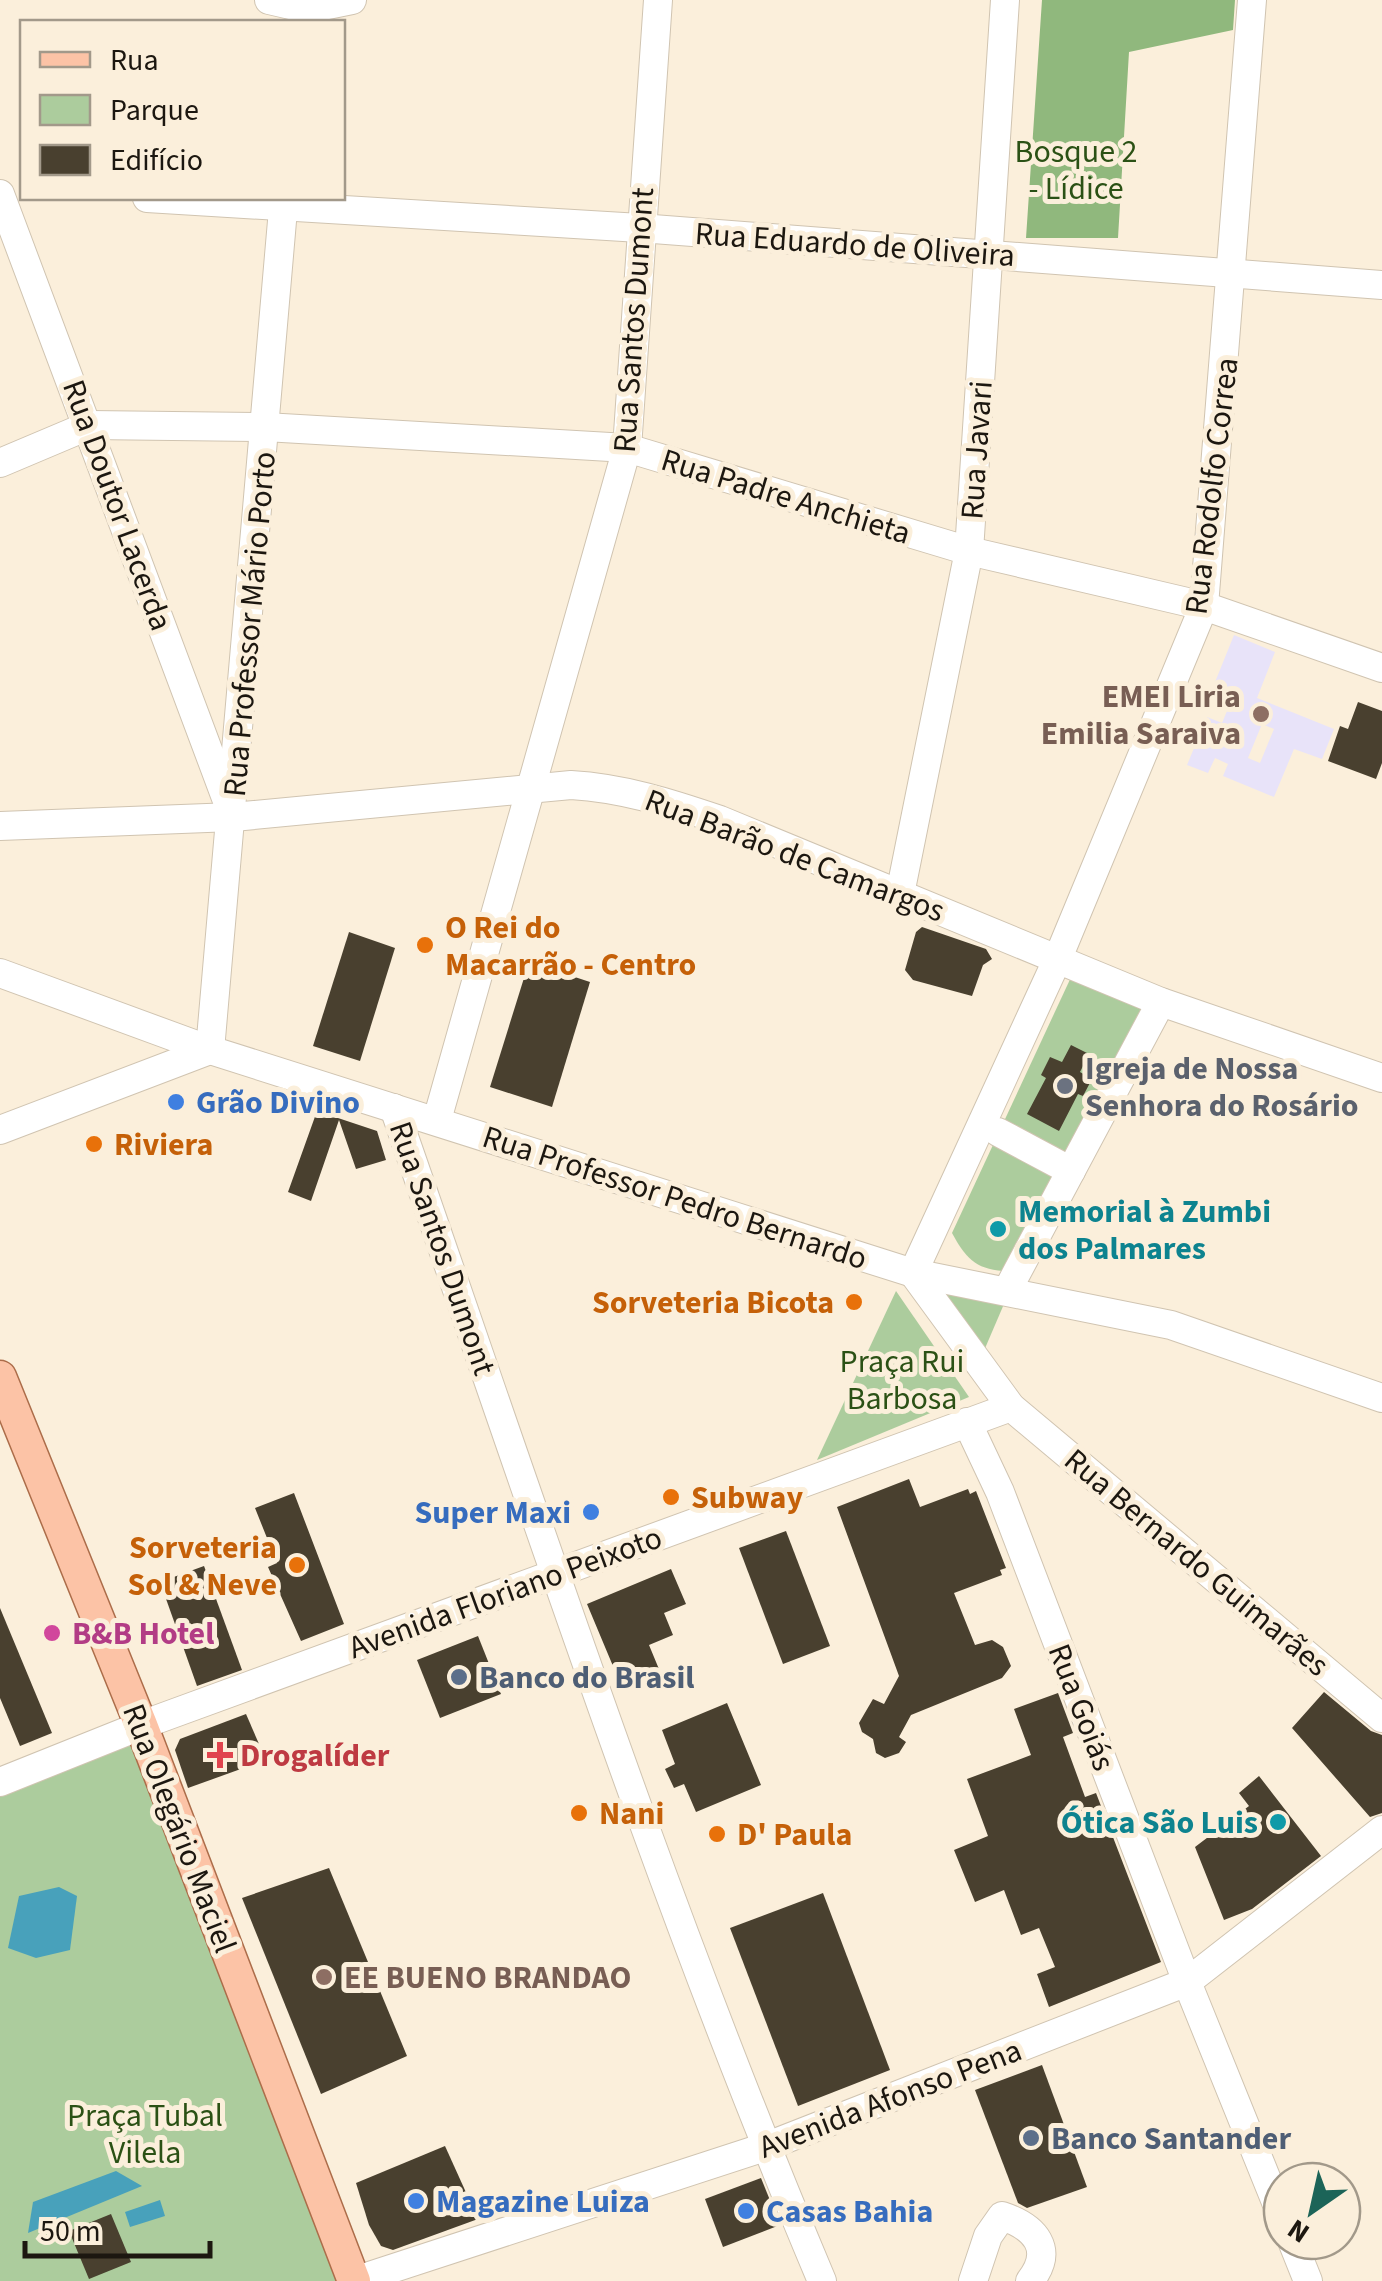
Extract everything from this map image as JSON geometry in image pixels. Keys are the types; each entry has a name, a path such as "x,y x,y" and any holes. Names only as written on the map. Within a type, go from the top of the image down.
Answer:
{"main road":[{"name":"Rua Olegário Maciel","path":"0,1377 141,1725 354,2281"}],"street":[{"path":"269,0 307,16 352,0"},
{"name":"Rua Santos Dumont","path":"394,1108 438,1120 627,448 658,0"},
{"name":"Rua Javari","path":"900,894 969,551 1005,0"},
{"name":"Rua Rodolfo Correa","path":"913,1273 1058,958 1204,606 1234,272 1252,0"},
{"name":"Rua Doutor Lacerda","path":"0,192 233,816"},
{"name":"Rua Eduardo de Oliveira","path":"239,200 1382,285"},
{"name":"Rua Professor Mário Porto","path":"210,1050 284,201"},
{"name":"Rua Padre Anchieta","path":"0,463 90,425 266,427 627,448 969,551 1204,606 1382,668"},
{"name":"Rua Barão de Camargos","path":"0,826 233,816 530,789 602,787 658,799 1161,1002 1382,1078"},
{"path":"0,973 210,1050 394,1108"},
{"path":"1008,1289 1161,1002"},
{"path":"0,1130 210,1050"},
{"name":"Rua Santos Dumont","path":"394,1108 557,1574 765,2147 822,2281"},
{"name":"Rua Professor Pedro Bernardo","path":"438,1120 913,1273 1171,1324 1382,1398"},
{"path":"998,1132 1071,1170"},
{"name":"Rua Bernardo Guimarães","path":"913,1273 1011,1407 1382,1718"},
{"name":"Avenida Floriano Peixoto","path":"0,1782 141,1725 1011,1407"},
{"name":"Rua Goiás","path":"968,1422 1000,1492 1186,1982 1262,2167"},
{"name":"Avenida Afonso Pena","path":"354,2281 765,2147 1186,1982 1382,1830"},
{"path":"973,2281 988,2236 1002,2216 1028,2225 1042,2245 1042,2266 1030,2281"}],"shaded area":[{"name":"EMEI Liria Emilia Saraiva","path":"1234,635 1275,652 1257,698 1334,729 1322,759 1294,749 1274,797 1223,776 1228,764 1215,758 1208,773 1187,765 1207,717 1222,723 1227,711 1207,702","holes":["1262,724 1274,729 1260,763 1248,758"]}],"green space":[{"name":"Bosque 2 - Lídice","path":"1042,0 1235,0 1233,30 1129,52 1118,238 1026,238"},
{"path":"1073,973 1149,1006 1003,1271 985,1268 966,1255 952,1233"},
{"path":"932,1284 1007,1297 983,1353"},
{"name":"Praça Rui Barbosa","path":"896,1291 969,1397 817,1460"},
{"name":"Praça Tubal Vilela","path":"150,1722 354,2281 0,2281 0,1782"}],"water":[{"path":"59,1887 77,1896 70,1950 36,1958 8,1948 19,1896"},
{"path":"116,2171 142,2186 28,2233 33,2202"},
{"path":"160,2200 165,2216 130,2227 125,2212"}],"building":[{"path":"1358,702 1382,711 1382,763 1376,779 1328,761 1340,726 1348,729"},
{"path":"922,927 986,949 992,959 983,965 972,996 913,980 905,970 916,932"},
{"path":"349,932 395,948 360,1061 313,1046"},
{"path":"529,962 590,982 552,1107 490,1087"},
{"name":"Igreja de Nossa Senhora do Rosário","path":"1071,1045 1089,1054 1080,1072 1092,1079 1083,1096 1078,1094 1059,1131 1027,1114 1046,1078 1041,1075 1050,1057 1062,1062"},
{"path":"317,1111 377,1131 386,1160 356,1169 339,1120 311,1201 288,1192"},
{"path":"909,1479 920,1507 968,1489 970,1494 976,1491 1006,1568 1000,1570 1002,1575 954,1593 975,1645 992,1640 1003,1647 1011,1666 1002,1678 911,1715 899,1737 906,1742 899,1753 885,1758 876,1753 873,1739 862,1732 859,1723 873,1699 884,1704 899,1676 837,1507"},
{"name":"Sorveteria Sol & Neve","path":"294,1493 344,1624 301,1641 268,1567 277,1563 255,1508"},
{"path":"786,1531 830,1646 783,1664 739,1548"},
{"path":"204,1566 242,1670 197,1686 160,1582"},
{"path":"671,1569 686,1604 664,1613 673,1635 649,1645 661,1674 623,1690 587,1604"},
{"path":"0,1608 52,1733 20,1746 0,1698"},
{"name":"Banco do Brasil","path":"478,1636 501,1694 440,1718 417,1660"},
{"path":"1324,1692 1371,1731 1382,1735 1382,1813 1370,1817 1292,1728"},
{"path":"1058,1693 1073,1733 1063,1737 1085,1797 1096,1793 1161,1962 1049,2007 1037,1974 1055,1967 1039,1928 1021,1935 1004,1890 975,1902 954,1850 988,1836 967,1779 1031,1755 1014,1709"},
{"path":"727,1703 761,1785 696,1812 684,1784 674,1788 665,1769 675,1764 662,1730"},
{"name":"Drogalíder","path":"246,1714 266,1760 188,1788 175,1750 180,1739"},
{"path":"1259,1776 1321,1856 1252,1909 1224,1920 1195,1847 1249,1806 1239,1793"},
{"name":"EE BUENO BRANDAO","path":"329,1868 407,2056 321,2094 242,1898"},
{"path":"823,1893 890,2070 798,2106 730,1928"},
{"name":"Banco Santander","path":"1042,2065 1087,2187 1027,2208 1018,2203 975,2090"},
{"name":"Magazine Luiza","path":"445,2146 478,2219 393,2250 381,2246 369,2225 356,2183"},
{"name":"Casas Bahia","path":"761,2178 780,2225 723,2247 705,2199"},
{"path":"111,2214 131,2262 89,2279 69,2231"}],"place":[{"name":"EMEI Liria Emilia Saraiva","path":"1261,714"},
{"name":"O Rei do Macarrão - Centro","path":"425,945"},
{"name":"Igreja de Nossa Senhora do Rosário","path":"1065,1086"},
{"name":"Grão Divino","path":"176,1102"},
{"name":"Riviera","path":"94,1144"},
{"name":"Memorial à Zumbi dos Palmares","path":"998,1229"},
{"name":"Sorveteria Bicota","path":"854,1302"},
{"name":"Subway","path":"671,1497"},
{"name":"Super Maxi","path":"591,1512"},
{"name":"Sorveteria Sol & Neve","path":"297,1565"},
{"name":"B&B Hotel","path":"52,1633"},
{"name":"Banco do Brasil","path":"459,1677"},
{"name":"Drogalíder","path":"220,1755"},
{"name":"Nani","path":"579,1813"},
{"name":"Ótica São Luis","path":"1278,1822"},
{"name":"D' Paula","path":"717,1834"},
{"name":"EE BUENO BRANDAO","path":"324,1977"},
{"name":"Banco Santander","path":"1031,2138"},
{"name":"Magazine Luiza","path":"416,2201"},
{"name":"Casas Bahia","path":"746,2211"}]}
